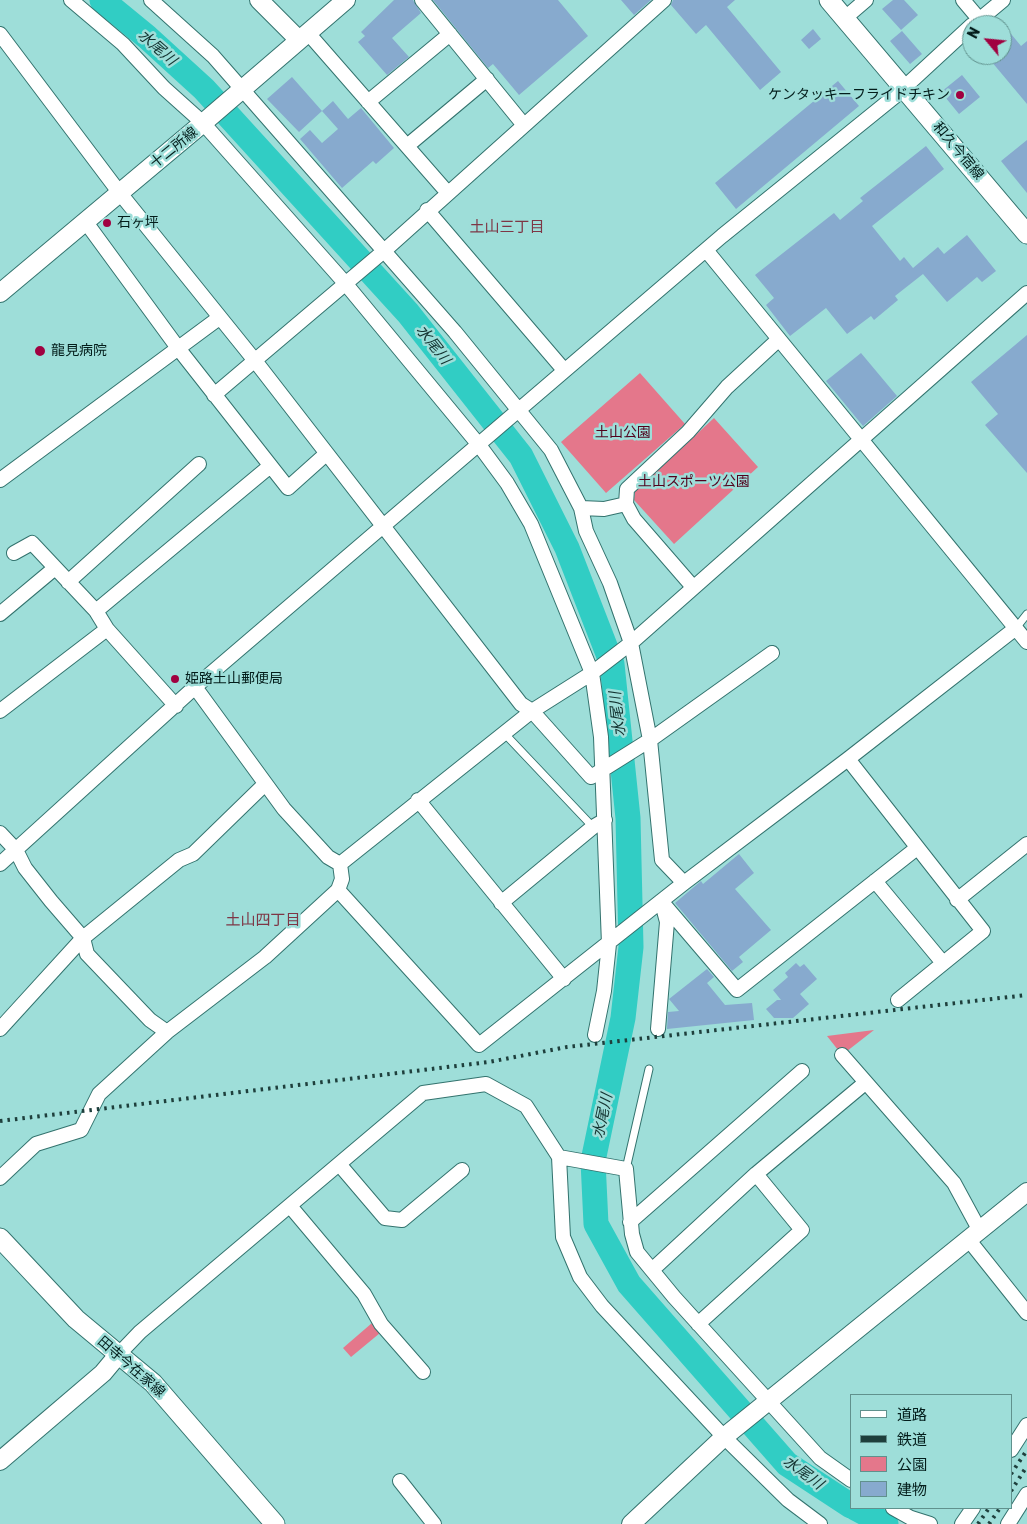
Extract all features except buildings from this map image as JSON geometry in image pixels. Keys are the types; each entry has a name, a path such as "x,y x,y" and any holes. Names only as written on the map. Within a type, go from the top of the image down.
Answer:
{"main road":[{"name":"和久今宿線","path":"829,0 904,86 1027,234"},
{"name":"田寺今在家線","path":"0,1238 76,1319 118,1356 154,1383 275,1524"}],"street":[{"path":"71,0 123,44 164,88 203,124 345,283 479,445 507,483 531,524 592,673 603,771 609,944 604,991 595,1035"},
{"path":"151,0 213,56 455,332 551,450 581,508 586,531 610,583 631,642 650,740 662,860 684,883"},
{"path":"258,0 304,36 368,102 447,192"},
{"name":"十二所線","path":"0,293 203,124 346,0"},
{"path":"422,0 523,124"},
{"path":"214,395 256,362 384,251 447,192 664,0"},
{"path":"845,18 866,0"},
{"path":"963,0 970,15"},
{"path":"984,15 1003,0"},
{"path":"0,34 120,192 256,362 521,704 532,711 591,777 650,740 772,652"},
{"path":"368,102 450,34"},
{"path":"0,864 195,687 382,526 519,412 564,370 904,86 962,34"},
{"path":"407,146 487,79"},
{"path":"427,210 564,370"},
{"path":"85,221 178,348 288,488 326,454"},
{"path":"706,250 1027,642"},
{"path":"340,864 532,711 592,673 631,642 861,440 866,432 1027,293"},
{"path":"0,480 219,318"},
{"path":"693,587 634,519 626,504 628,489 688,432 727,387 779,339"},
{"path":"68,582 199,464"},
{"path":"96,611 270,467"},
{"path":"581,508 604,509 626,504"},
{"path":"14,553 32,543 96,611 107,628 176,706"},
{"path":"0,614 55,568"},
{"path":"0,711 107,628"},
{"path":"338,890 479,1045 684,883 848,760 1016,628"},
{"path":"195,687 265,784 328,857 340,864"},
{"path":"848,760 983,932 898,1000"},
{"path":"0,1029 83,938 179,860 193,854 265,784"},
{"path":"418,800 564,978"},
{"path":"501,903 593,827 605,820"},
{"path":"0,833 16,850 25,868 83,938 87,954 150,1020 167,1032"},
{"path":"957,900 1027,844"},
{"path":"661,901 737,990 917,848"},
{"path":"0,1178 36,1144 81,1130 99,1094 167,1032 265,957 338,890 342,879 340,864"},
{"path":"875,881 943,963"},
{"path":"658,1029 667,922 661,901"},
{"path":"842,1055 954,1183 974,1235 1027,1313"},
{"path":"630,1222 802,1071"},
{"path":"652,1270 756,1174 865,1083"},
{"path":"0,1461 103,1373 140,1332 423,1093 486,1084 526,1106 559,1157 563,1237 580,1277 602,1306 724,1437 788,1500 820,1524"},
{"path":"559,1157 626,1169 630,1222 637,1252 698,1324 820,1458 850,1479"},
{"path":"339,1164 385,1218 402,1220 462,1170"},
{"path":"698,1324 802,1230 756,1174"},
{"path":"631,1524 724,1437 1027,1192"},
{"path":"290,1206 364,1294 381,1324 422,1372"},
{"path":"1012,1448 1027,1425"},
{"path":"400,1481 434,1524"},
{"path":"1008,1524 1027,1494"},
{"path":"895,1509 911,1518 930,1524"},
{"path":"962,1524 972,1509"}],"lane":[{"path":"1016,628 1027,614"},
{"path":"504,733 593,827"},
{"path":"626,1169 649,1069"}],"green space":[{"name":"土山公園","path":"640,373 685,424 606,493 561,442"},
{"name":"土山スポーツ公園","path":"714,418 758,467 674,544 634,500 635,491"},
{"path":"874,1030 842,1055 827,1036"},
{"path":"372,1323 380,1333 351,1357 343,1348"}],"waterway":[{"name":"水尾川","path":"102,0 147,37 204,89 408,313 521,456 567,548 612,664 628,818 631,947 623,1018 593,1161 596,1224 629,1284 787,1464 850,1505"},
{"name":"水尾川","path":"857,1509 886,1524"}],"railway":[{"path":"0,1121 489,1062 567,1047 1027,995"},
{"path":"1012,1472 1027,1450"},
{"path":"1012,1489 1027,1466"},
{"path":"978,1524 988,1509"},
{"path":"989,1524 999,1509"}],"place":[{"name":"ケンタッキーフライドチキン","path":"960,95"},
{"name":"石ヶ坪","path":"107,223"},
{"name":"龍見病院","path":"40,351"},
{"name":"姫路土山郵便局","path":"175,679"}],"district":[{"name":"土山三丁目","path":"507,228"},
{"name":"土山四丁目","path":"263,921"}]}
